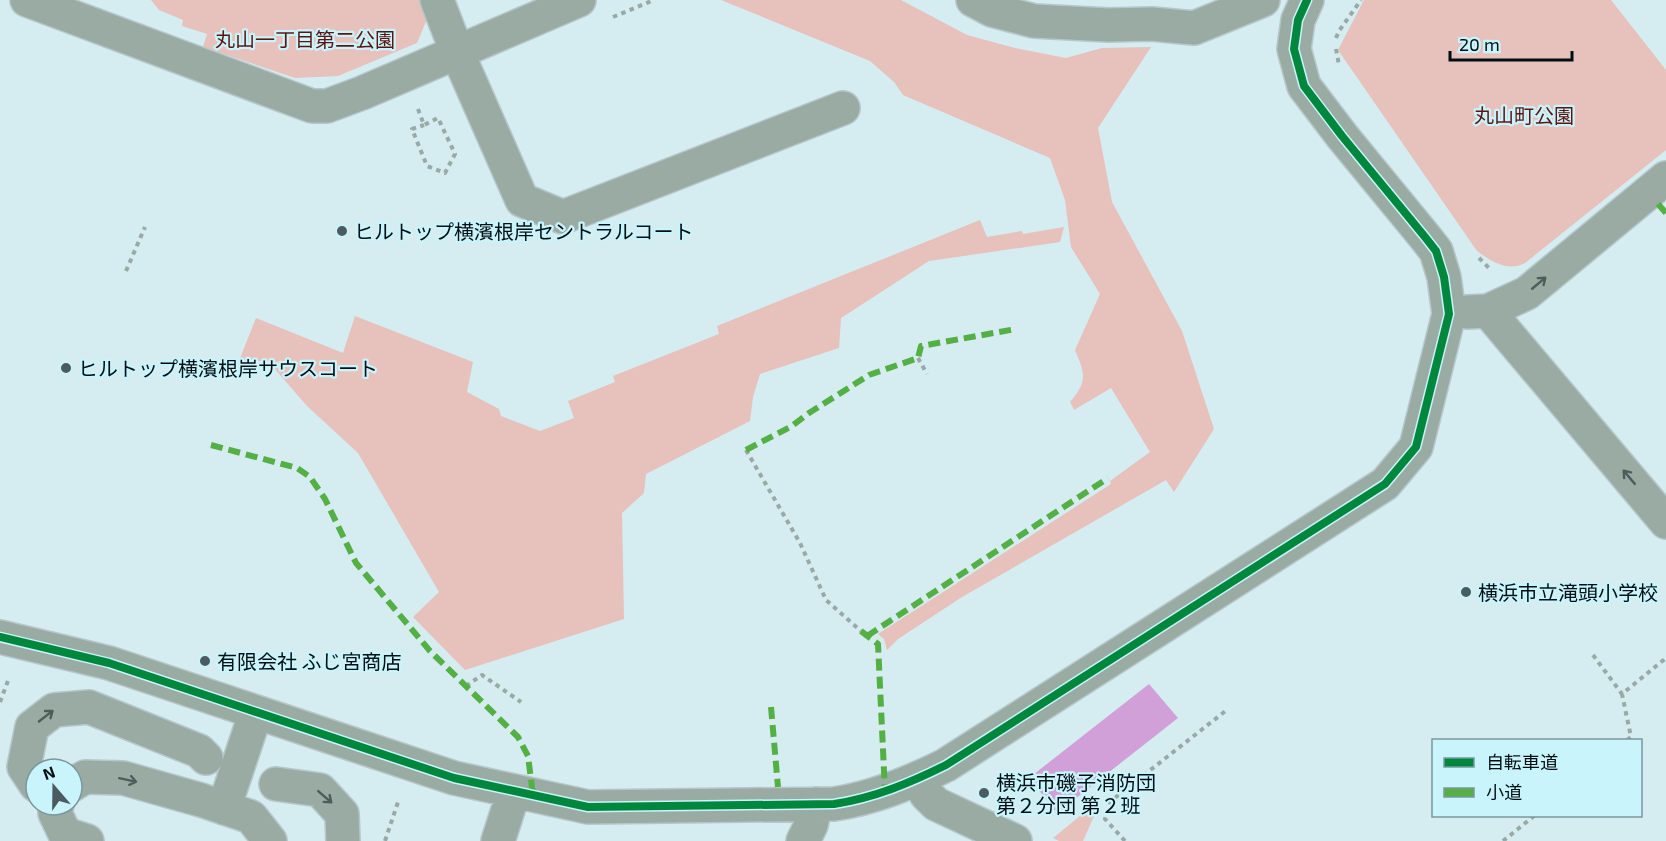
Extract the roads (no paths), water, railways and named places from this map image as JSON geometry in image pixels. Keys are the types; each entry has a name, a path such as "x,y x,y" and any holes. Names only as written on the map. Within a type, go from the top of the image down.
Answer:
{"street":[{"path":"27,0 312,106 327,106 362,93 579,0"},
{"path":"437,0 522,200 563,217 843,108"},
{"path":"974,0 992,10 1034,21 1108,25 1152,24 1194,28 1263,0"},
{"path":"0,637 109,663 454,778 588,807 834,804 858,801 922,777 946,765 1385,484 1416,447 1449,314 1444,277 1436,251 1304,86 1294,49 1298,20 1307,0"},
{"path":"1449,314 1488,311 1527,293 1666,178"},
{"path":"1488,311 1664,514"},
{"path":"20,769 32,727 54,710 89,707 199,751 206,758"},
{"path":"224,808 256,712"},
{"path":"922,777 926,794 936,804 1015,841"},
{"path":"84,778 123,778 251,817 270,841"},
{"path":"276,784 320,790 342,814 343,841"},
{"path":"498,841 514,791"},
{"path":"803,841 811,825 816,804"},
{"path":"58,817 65,834 87,841"}],"place":[{"name":"ヒルトップ横濱根岸セントラルコート","path":"342,231"},
{"name":"ヒルトップ横濱根岸サウスコート","path":"66,368"},
{"name":"横浜市立滝頭小学校","path":"1466,592"},
{"name":"有限会社 ふじ宮商店","path":"205,661"},
{"name":"横浜市磯子消防団 第２分団 第２班","path":"984,793"}],"park label":[{"name":"丸山一丁目第二公園","path":"305,39"},
{"name":"丸山町公園","path":"1524,115"}]}
